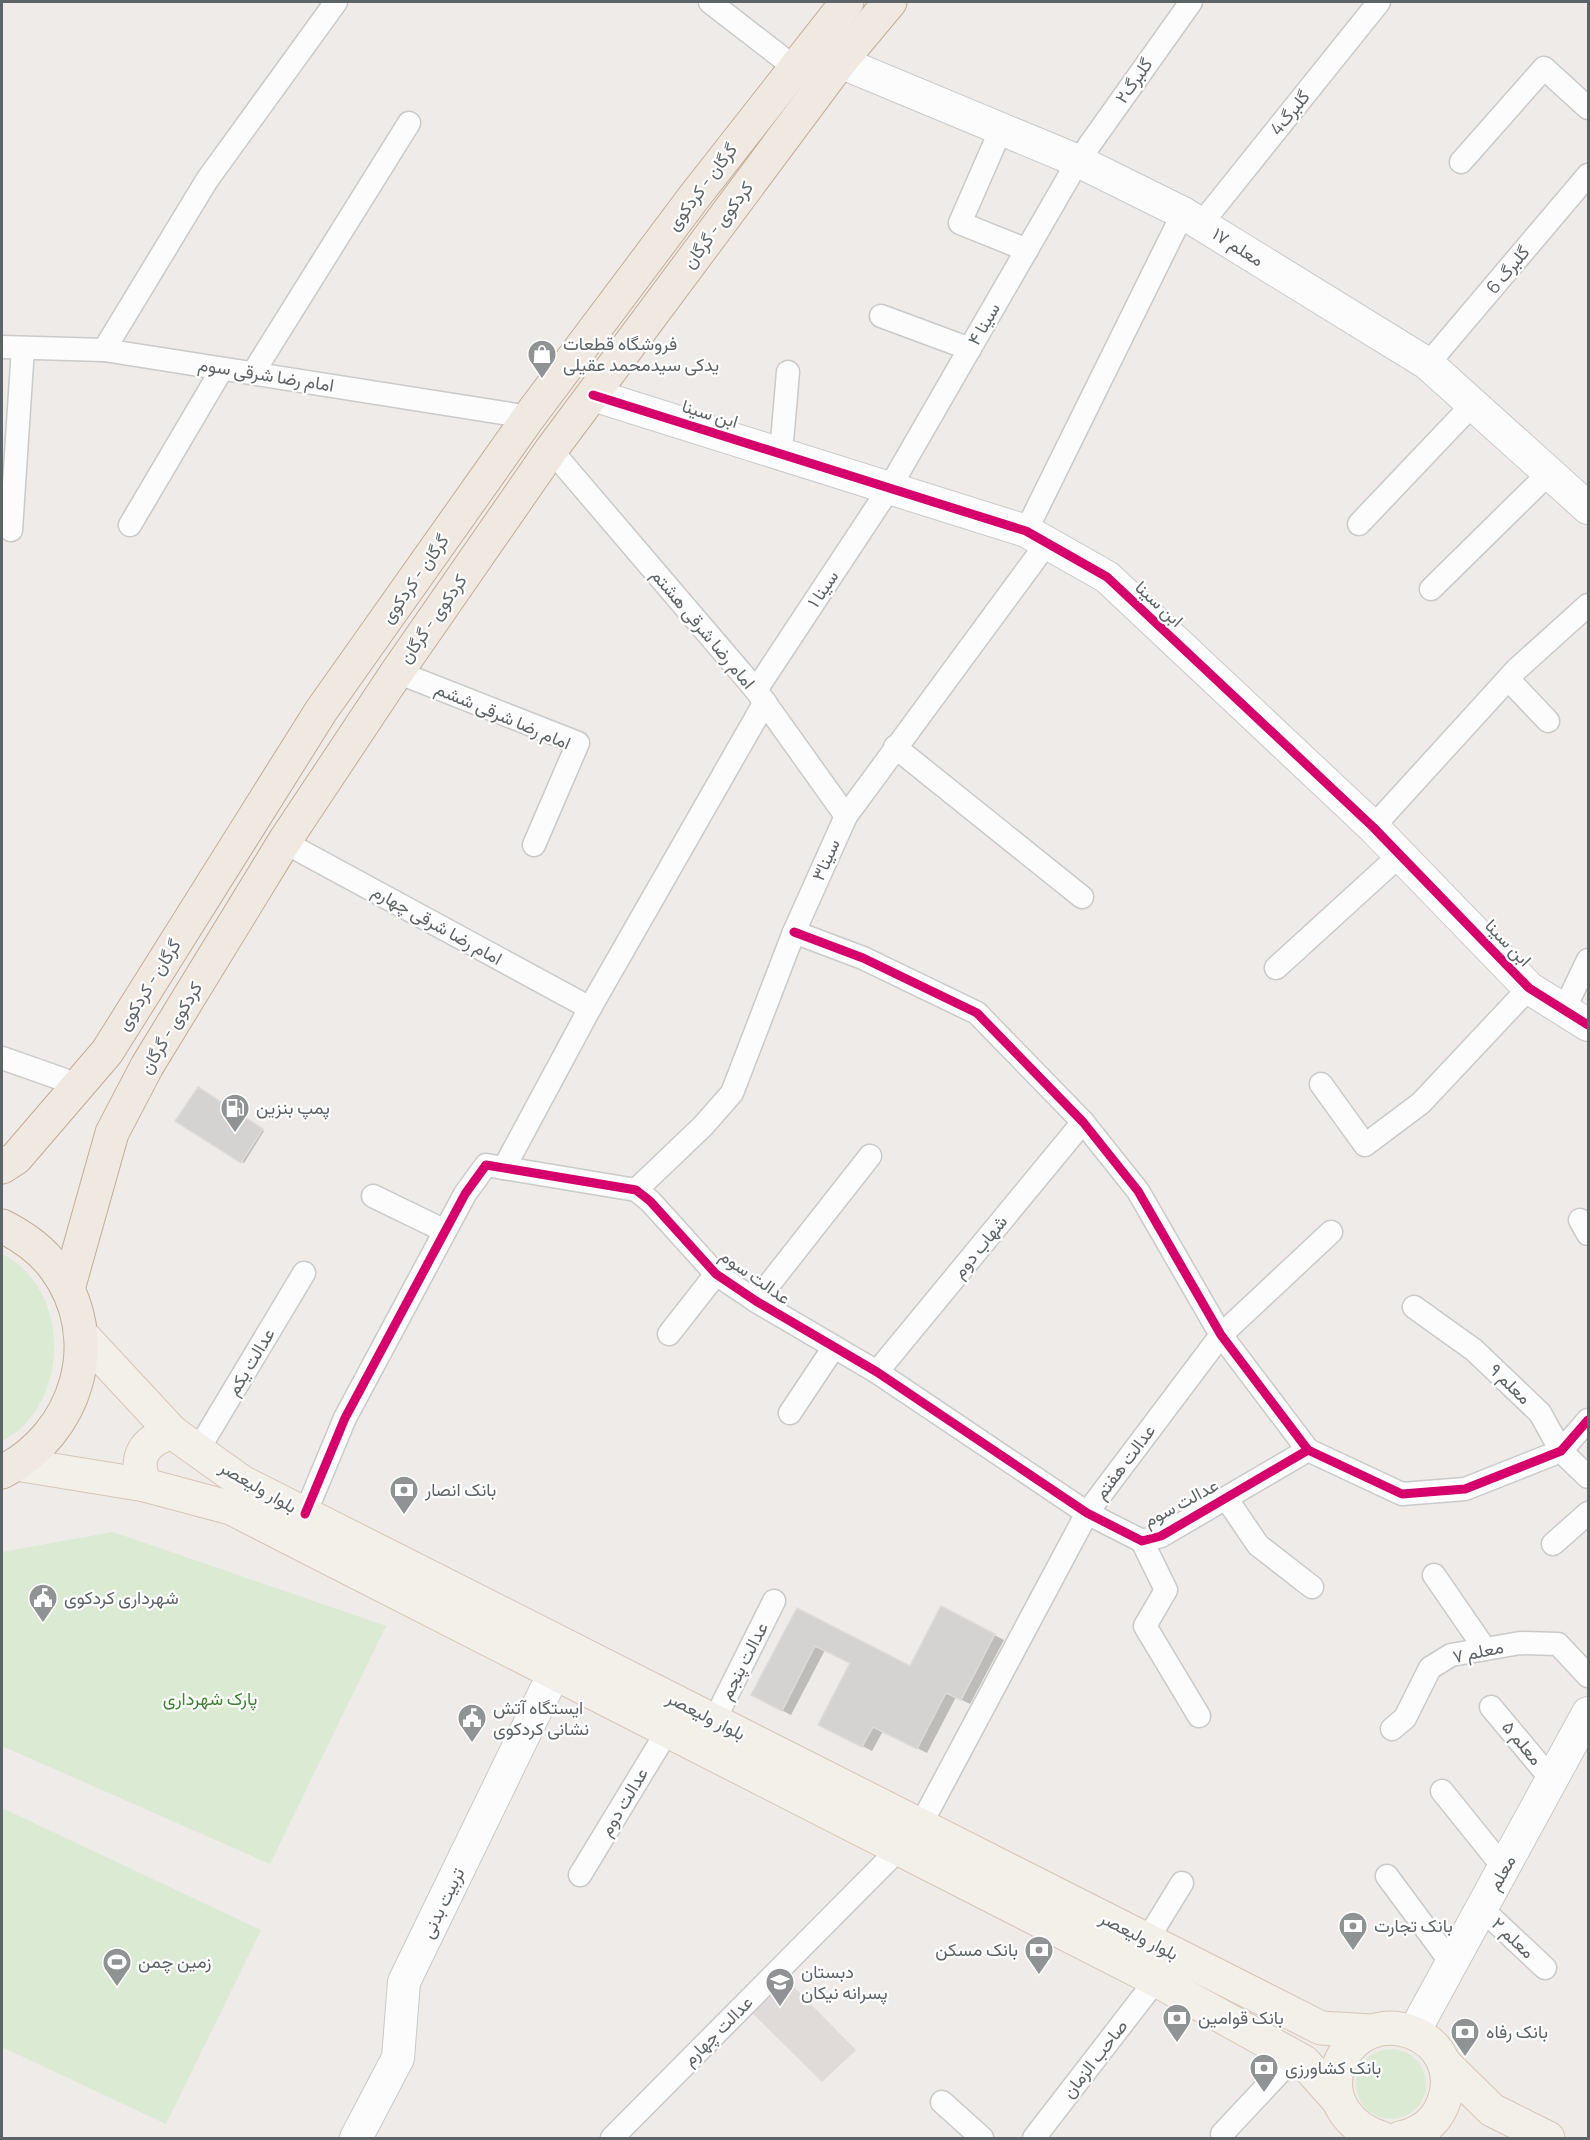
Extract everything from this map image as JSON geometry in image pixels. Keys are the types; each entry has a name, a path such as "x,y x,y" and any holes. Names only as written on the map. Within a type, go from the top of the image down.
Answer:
{"highway":[{"name":"گرگان - کردکوی","path":"2,1167 16,1158 107,1052 321,711 529,417 694,197 847,2"},
{"name":"کردکوی - گرگان","path":"68,1289 112,1133 147,1066 284,842 397,672 551,450 840,62 890,2"},
{"path":"2,1226 20,1235 39,1250 55,1268 68,1289 76,1310 81,1359 68,1408 54,1430 37,1449 9,1468"}],"main road":[{"name":"بلوار ولیعصر","path":"80,1333 185,1441 242,1482 714,1720 1156,1980 1304,2062 1338,2100"},
{"path":"145,1485 140,1475 139,1463 150,1442 185,1441"},
{"name":"بلوار ولیعصر","path":"9,1468 145,1485 231,1508 668,1730 1147,1940 1321,2028 1372,2031"},
{"path":"1401,2028 1414,2032 1437,2050 1444,2063 1448,2080 1446,2098 1439,2114 1427,2127 1395,2137 1355,2126 1345,2114 1338,2100 1336,2083 1338,2067 1346,2052 1372,2031 1401,2028"},
{"path":"1444,2063 1491,2110 1548,2139"}],"street":[{"path":"104,350 207,180 336,2"},
{"path":"710,2 794,67"},
{"name":"گلبرگ۲","path":"1078,161 1191,2"},
{"name":"گلبرگ4","path":"1036,537 1192,218 1379,2"},
{"name":"معلم ۱۷","path":"840,62 1078,161 1192,218 1428,364 1588,508"},
{"path":"1461,162 1544,68 1588,108"},
{"path":"253,373 408,123"},
{"path":"1001,129 960,223 1027,250"},
{"name":"سینا ۴","path":"890,487 1078,161"},
{"name":"گلبرگ 6","path":"1428,364 1588,175"},
{"path":"881,315 970,349"},
{"path":"11,530 12,348"},
{"name":"امام رضا شرقی سوم","path":"12,348 104,350 529,417"},
{"path":"130,525 222,369"},
{"path":"781,453 788,372"},
{"name":"ابن سینا","path":"593,395 890,487 1036,537 1107,577 1373,827 1529,988 1576,1018"},
{"path":"1359,524 1473,404"},
{"name":"امام رضا شرقی هشتم","path":"551,450 760,696 846,816"},
{"path":"1431,589 1550,473"},
{"name":"سینا ۱","path":"504,1168 760,696 890,487"},
{"name":"سینا۳","path":"636,1190 703,1126 732,1093 794,932 846,816 1036,537"},
{"path":"1373,827 1508,679 1588,605"},
{"name":"امام رضا شرقی ششم","path":"397,672 578,743 534,845"},
{"path":"1508,679 1548,721"},
{"path":"895,747 1082,897"},
{"name":"امام رضا شرقی چهارم","path":"284,842 590,1008"},
{"path":"1276,968 1400,855"},
{"path":"794,932 863,958 977,1013 1083,1122 1138,1191 1221,1335 1308,1450 1402,1494 1465,1489 1561,1451 1588,1420"},
{"path":"1576,1018 1588,960"},
{"path":"1321,1084 1365,1145 1421,1103 1529,988"},
{"path":"2,1058 79,1085"},
{"name":"شهاب دوم","path":"877,1372 1083,1122"},
{"path":"756,1301 870,1156"},
{"path":"305,1514 345,1418 465,1194 486,1165 636,1190"},
{"name":"عدالت سوم","path":"636,1190 650,1201 716,1274 756,1301 877,1372 1087,1513 1142,1541 1161,1536 1308,1450"},
{"path":"373,1196 445,1231"},
{"name":"عدالت هفتم","path":"910,1837 1087,1513 1221,1335 1330,1232"},
{"name":"عدالت یکم","path":"185,1441 304,1273"},
{"path":"669,1334 716,1274"},
{"name":"معلم ۹","path":"1414,1307 1474,1350 1540,1413 1561,1451 1588,1477"},
{"path":"790,1413 834,1347"},
{"path":"1226,1498 1257,1545 1312,1587"},
{"path":"1553,1544 1588,1513"},
{"path":"1142,1541 1166,1590 1145,1626 1199,1716"},
{"path":"1434,1575 1485,1649"},
{"name":"عدالت پنجم","path":"714,1720 774,1601"},
{"name":"معلم ۷","path":"1392,1729 1405,1718 1430,1668 1451,1655 1520,1643 1558,1644 1588,1676"},
{"name":"تربیت بدنی","path":"356,2139 398,2058 404,1982 554,1673"},
{"name":"معلم ۵","path":"1491,1707 1552,1780"},
{"name":"معلم","path":"1414,2032 1588,1717"},
{"name":"عدالت دوم","path":"580,1875 668,1730"},
{"path":"1442,1791 1504,1868"},
{"name":"عدالت چهارم","path":"612,2139 910,1837"},
{"path":"1387,1876 1452,1964"},
{"path":"1147,1940 1182,1883"},
{"name":"معلم ۲","path":"1482,1909 1545,1968"},
{"name":"صاحب الزمان","path":"1034,2139 1156,1980"},
{"path":"1222,2134 1294,2056"},
{"path":"942,2102 982,2139"}],"shaded area":[{"path":"786,1979 856,2050 822,2082 752,2013"}],"green space":[{"path":"2,1254 25,1271 41,1293 51,1319 54,1347 51,1375 41,1402 25,1424 2,1441"},
{"name":"پارک شهرداری","path":"113,1532 386,1626 270,1864 2,1746 2,1552"},
{"name":"زمین چمن","path":"2,1808 261,1930 166,2124 2,2047"},
{"path":"1391,2049 1404,2052 1416,2059 1423,2071 1426,2084 1423,2097 1416,2109 1404,2116 1391,2119 1378,2116 1366,2109 1359,2097 1356,2084 1359,2071 1366,2059 1378,2052"}],"building":[{"path":"198,1087 263,1129 241,1163 175,1121"},
{"path":"941,1606 995,1634 961,1700 946,1693 917,1749 873,1727 862,1747 818,1725 850,1663 815,1646 782,1711 751,1695 797,1608 910,1666"}],"cycle path":[{"path":"593,395 1026,531 1107,577 1373,827 1529,988 1588,1025"},
{"path":"794,932 863,958 977,1013 1083,1122 1138,1191 1221,1335 1308,1450 1402,1494 1465,1489 1561,1451 1588,1420"},
{"path":"305,1514 345,1418 465,1194 486,1165 636,1190 650,1201 716,1274 756,1301 877,1372 1087,1513 1142,1541 1161,1536 1308,1450"}],"place":[{"name":"فروشگاه قطعات یدکی سیدمحمد عقیلی","path":"542,380"},
{"name":"پمپ بنزین","path":"235,1134"},
{"name":"بانک انصار","path":"404,1516"},
{"name":"شهرداری کردکوی","path":"43,1624"},
{"name":"ایستگاه آتش نشانی کردکوی","path":"472,1744"},
{"name":"بانک تجارت","path":"1353,1952"},
{"name":"بانک مسکن","path":"1039,1976"},
{"name":"زمین چمن","path":"117,1988"},
{"name":"دبستان پسرانه نیکان","path":"780,2008"},
{"name":"بانک قوامین","path":"1177,2044"},
{"name":"بانک رفاه","path":"1465,2058"},
{"name":"بانک کشاورزی","path":"1264,2094"}]}
